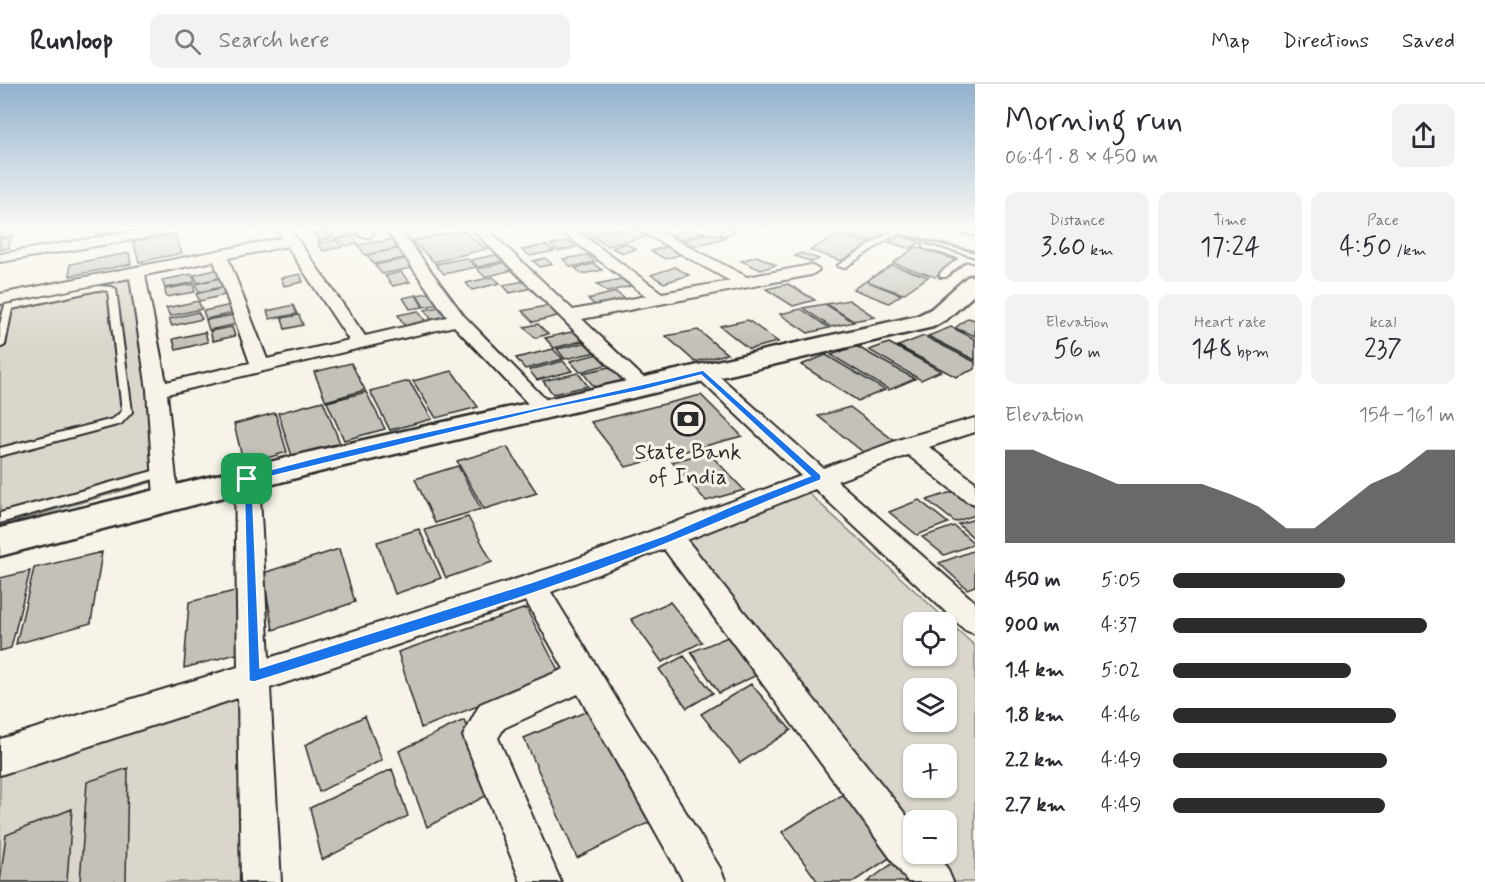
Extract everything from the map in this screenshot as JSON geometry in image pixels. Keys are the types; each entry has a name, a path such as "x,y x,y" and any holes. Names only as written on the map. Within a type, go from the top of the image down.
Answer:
{"street":[{"path":"0,299 167,266"},
{"path":"224,266 260,365"},
{"path":"308,266 360,342"},
{"path":"419,266 458,320 543,407"},
{"path":"518,266 643,388"},
{"path":"615,266 658,298"},
{"path":"714,266 742,281"},
{"path":"0,542 165,485 247,479 543,407 643,388 703,372 925,322 939,314 957,266"},
{"path":"569,316 742,281 811,270"},
{"path":"137,272 157,390 165,485"},
{"path":"157,390 458,320"},
{"path":"703,372 975,621"},
{"path":"0,757 533,587 670,538 735,508 817,477 909,444 975,425"},
{"path":"909,444 975,495"},
{"path":"247,479 261,882"},
{"path":"670,538 933,882"},
{"path":"533,587 706,882"},
{"path":"541,882 480,736 492,716 586,675"}],"lane":[{"path":"943,275 949,266"},
{"path":"0,345 9,307 98,288 112,289 127,412 117,422 0,452"},
{"path":"0,518 165,485"}],"shaded area":[{"path":"144,273 170,477 0,526 0,302"},
{"path":"805,490 938,612 903,612 903,666 957,666 957,629 975,646 975,882 954,882 939,864 957,864 957,810 903,810 903,821 673,536"},
{"path":"242,690 248,882 0,882 0,772"}],"building":[{"path":"70,266 120,266 70,276"},
{"path":"376,266 417,267 382,274"},
{"path":"437,266 476,267 444,274"},
{"path":"489,266 512,266 516,269 485,277 477,269"},
{"path":"597,266 602,270 582,274 575,268"},
{"path":"753,266 772,266 761,270"},
{"path":"890,266 928,277 903,294 866,281"},
{"path":"903,266 949,266 935,277"},
{"path":"675,267 689,275 664,283 651,275"},
{"path":"219,269 224,277 198,283 194,275"},
{"path":"401,272 410,282 393,286 385,276"},
{"path":"192,274 195,282 165,288 162,280"},
{"path":"300,274 303,282 284,286 281,278"},
{"path":"493,277 500,283 472,290 466,283"},
{"path":"221,278 226,286 199,292 195,284"},
{"path":"621,279 631,286 607,292 597,284"},
{"path":"525,281 532,288 510,293 503,285"},
{"path":"866,281 901,295 889,303 853,289"},
{"path":"193,284 195,292 166,297 165,289"},
{"path":"788,284 815,300 793,306 766,289"},
{"path":"224,287 229,294 200,301 196,294"},
{"path":"433,292 440,304 424,307 417,295"},
{"path":"616,292 625,299 597,307 588,299"},
{"path":"416,295 423,307 410,309 403,298"},
{"path":"849,300 875,317 853,321 827,304"},
{"path":"198,301 202,309 170,316 166,308"},
{"path":"825,304 854,322 831,327 803,308"},
{"path":"231,305 234,313 206,319 203,311"},
{"path":"293,305 297,314 270,319 267,311"},
{"path":"550,305 561,315 533,322 522,311"},
{"path":"443,306 452,318 433,322 425,310"},
{"path":"801,309 829,328 808,333 780,314"},
{"path":"418,311 427,323 406,328 398,315"},
{"path":"198,312 202,319 172,326 169,319"},
{"path":"234,315 238,324 209,330 206,320"},
{"path":"299,315 303,325 285,329 282,318"},
{"path":"968,318 975,320 975,336 955,328"},
{"path":"748,320 778,342 749,349 720,326"},
{"path":"538,324 548,334 535,338 524,327"},
{"path":"232,327 235,336 213,341 210,331"},
{"path":"951,327 975,339 975,360 928,336"},
{"path":"580,330 590,339 554,348 545,338"},
{"path":"698,330 727,354 695,362 666,336"},
{"path":"205,332 208,342 176,350 173,339"},
{"path":"924,336 975,362 975,369 956,377 898,346"},
{"path":"592,341 601,351 565,359 557,349"},
{"path":"889,343 941,371 921,380 869,350"},
{"path":"856,346 915,379 889,390 831,355"},
{"path":"553,349 563,359 525,369 516,358"},
{"path":"602,353 613,363 580,372 570,361"},
{"path":"826,355 885,390 858,401 801,365"},
{"path":"563,361 572,371 537,380 529,370"},
{"path":"351,363 365,390 326,401 314,372"},
{"path":"613,366 627,380 595,388 583,373"},
{"path":"452,371 478,407 436,418 413,381"},
{"path":"578,373 588,386 553,394 543,381"},
{"path":"409,381 432,419 390,430 370,391"},
{"path":"366,392 385,429 344,440 327,402"},
{"path":"701,395 742,436 626,467 591,422"},
{"path":"323,401 340,443 292,456 278,413"},
{"path":"850,407 896,442 863,452 818,416"},
{"path":"275,413 287,452 244,465 234,424"},
{"path":"507,447 537,493 484,509 457,461"},
{"path":"708,452 744,490 706,501 672,462"},
{"path":"458,466 481,509 435,523 415,479"},
{"path":"958,490 975,503 975,515 955,522 927,500"},
{"path":"919,500 948,523 917,535 889,512"},
{"path":"468,517 492,562 446,578 425,530"},
{"path":"975,519 975,539 958,524"},
{"path":"954,526 975,544 944,555 922,537"},
{"path":"419,529 441,578 395,594 377,542"},
{"path":"339,549 355,602 273,630 263,573"},
{"path":"975,550 975,586 967,589 939,563"},
{"path":"102,552 91,623 16,644 34,568"},
{"path":"30,571 11,648 0,651 0,578"},
{"path":"243,589 244,652 184,668 189,602"},
{"path":"670,602 702,642 662,662 631,619"},
{"path":"526,608 560,674 421,728 398,652"},
{"path":"728,637 757,675 719,693 691,652"},
{"path":"684,656 713,693 687,708 659,669"},
{"path":"751,684 791,730 740,763 701,714"},
{"path":"597,707 658,818 577,858 524,738"},
{"path":"365,716 382,760 319,792 305,745"},
{"path":"464,720 495,791 427,827 399,751"},
{"path":"128,768 126,882 80,882 87,782"},
{"path":"392,769 408,816 322,860 310,808"},
{"path":"847,792 897,853 853,882 818,882 782,832"},
{"path":"72,809 67,882 0,882 6,835"},
{"path":"896,861 913,882 867,882"}],"place":[{"name":"State Bank of India","path":"688,419"}],"route":[{"path":"703,372 817,477 735,508 670,538 533,587 254,676 247,479 543,407 643,388 703,372"}]}
